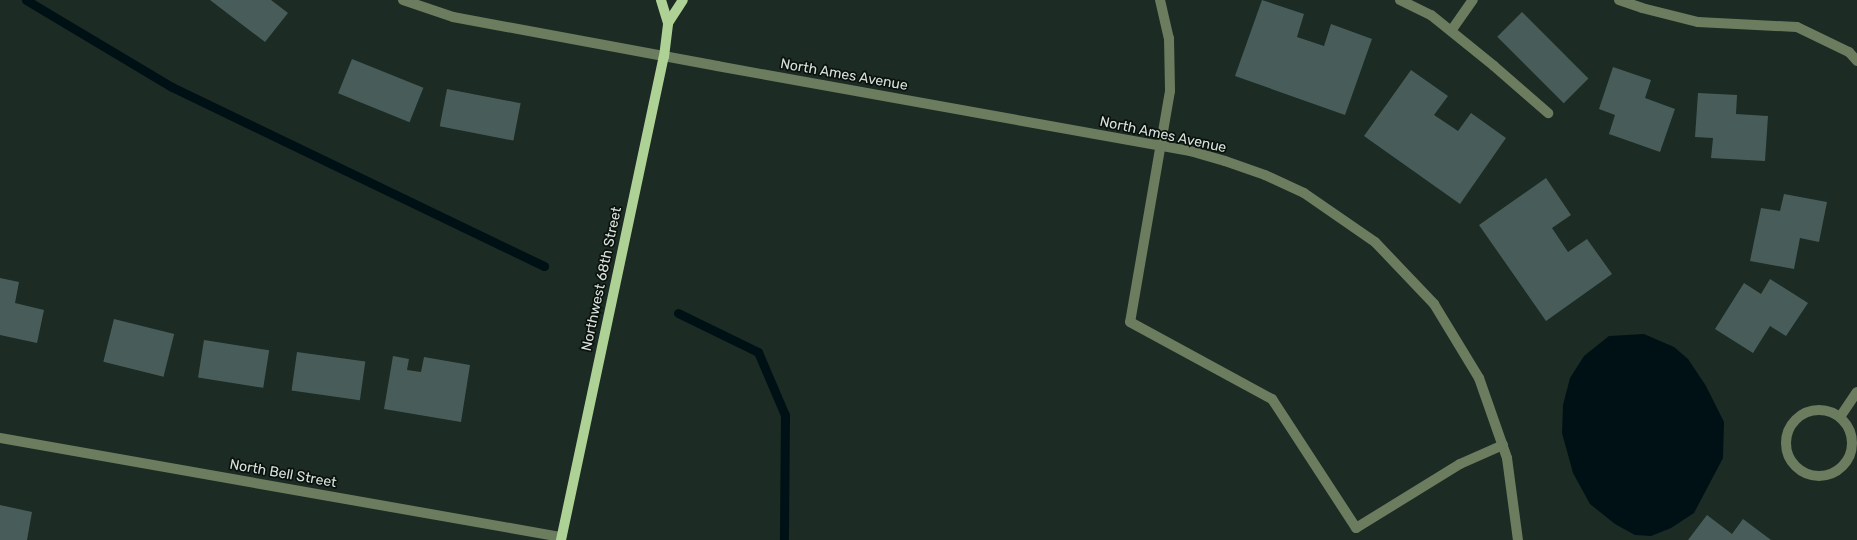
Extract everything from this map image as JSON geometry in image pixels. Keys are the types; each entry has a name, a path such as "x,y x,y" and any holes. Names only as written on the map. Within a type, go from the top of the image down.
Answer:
{"main road":[{"name":"Northwest 68th Street","path":"561,538 664,57 668,23 661,0"},
{"name":"Northwest 68th Street","path":"668,23 683,0"}],"street":[{"name":"North Ames Avenue","path":"403,0 453,17 664,57 1190,151 1265,175 1304,193 1375,242 1434,304 1479,378 1503,445 1507,458 1518,540"},
{"path":"1160,0 1169,38 1170,91 1162,147 1130,322 1272,399 1356,528 1460,464 1503,445"},
{"path":"1400,0 1431,15 1548,113"},
{"path":"1451,31 1473,0"},
{"path":"1619,0 1642,8 1698,22 1798,27 1849,52 1857,61"},
{"path":"1840,417 1857,392"},
{"path":"1814,409 1828,410 1840,417 1847,424 1852,436 1852,448 1848,460 1839,470 1826,476 1814,476 1800,470 1791,461 1785,447 1785,436 1791,423 1800,415 1814,409"},
{"name":"North Bell Street","path":"0,438 561,538"}],"shaded area":[{"path":"1644,334 1674,347 1688,359 1706,386 1724,422 1723,458 1694,513 1671,528 1651,536 1635,535 1615,524 1590,504 1573,473 1562,433 1563,405 1570,378 1584,356 1609,336"}],"building":[{"path":"210,0 271,0 288,13 265,42"},
{"path":"1262,0 1304,14 1297,37 1324,46 1331,24 1372,39 1345,115 1235,76"},
{"path":"1522,12 1588,78 1564,103 1497,37"},
{"path":"352,59 423,88 410,122 338,93"},
{"path":"1613,67 1651,80 1645,98 1675,109 1660,152 1609,134 1615,115 1599,109"},
{"path":"1411,70 1448,96 1434,115 1458,131 1471,113 1506,138 1460,204 1364,136"},
{"path":"447,89 521,103 513,141 440,126"},
{"path":"1698,93 1737,95 1736,114 1768,116 1765,161 1711,158 1713,138 1695,137"},
{"path":"1546,178 1571,215 1552,228 1568,252 1587,239 1612,274 1546,321 1479,225"},
{"path":"1784,194 1827,202 1819,242 1800,238 1794,269 1750,261 1761,208 1780,211"},
{"path":"0,278 19,282 15,303 44,310 37,343 0,335"},
{"path":"1770,279 1808,303 1786,336 1770,326 1753,353 1715,329 1744,283 1761,294"},
{"path":"114,319 174,334 164,377 103,362"},
{"path":"204,340 269,350 263,388 198,378"},
{"path":"297,352 365,362 360,400 292,391"},
{"path":"393,356 409,359 407,370 421,372 424,357 470,365 461,422 384,409"},
{"path":"0,505 32,512 27,540 0,540"},
{"path":"1707,515 1732,534 1743,519 1771,540 1688,540"}],"waterway":[{"path":"26,0 172,87 544,266"},
{"path":"678,313 758,352 785,415 784,540"}]}
